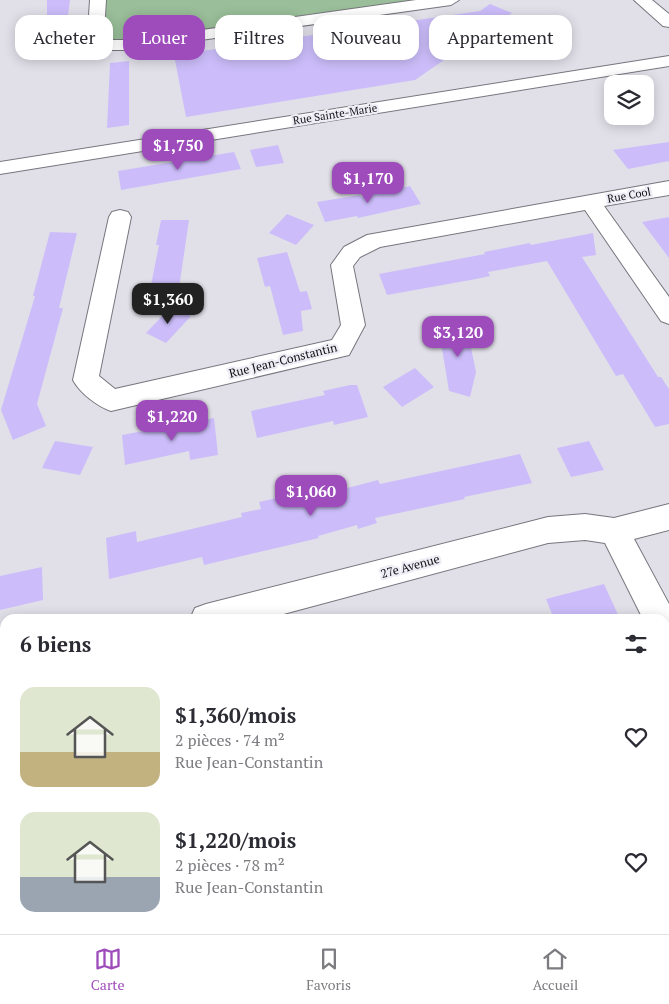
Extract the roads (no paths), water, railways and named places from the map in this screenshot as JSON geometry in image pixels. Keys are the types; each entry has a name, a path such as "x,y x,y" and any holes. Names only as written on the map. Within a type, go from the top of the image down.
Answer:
{"street":[{"path":"98,0 96,31 99,42 130,45 451,0"},
{"path":"642,0 669,22"},
{"name":"Rue Sainte-Marie","path":"0,168 669,61"},
{"name":"Rue Cool","path":"590,202 669,188"},
{"path":"590,202 669,315"},
{"name":"Rue Jean-Constantin","path":"120,217 86,380 110,400 340,348 353,325 342,265 352,252 375,240 590,202"},
{"path":"657,614 614,531 669,517"},
{"name":"27e Avenue","path":"225,614 548,530 585,527 614,531"}]}
